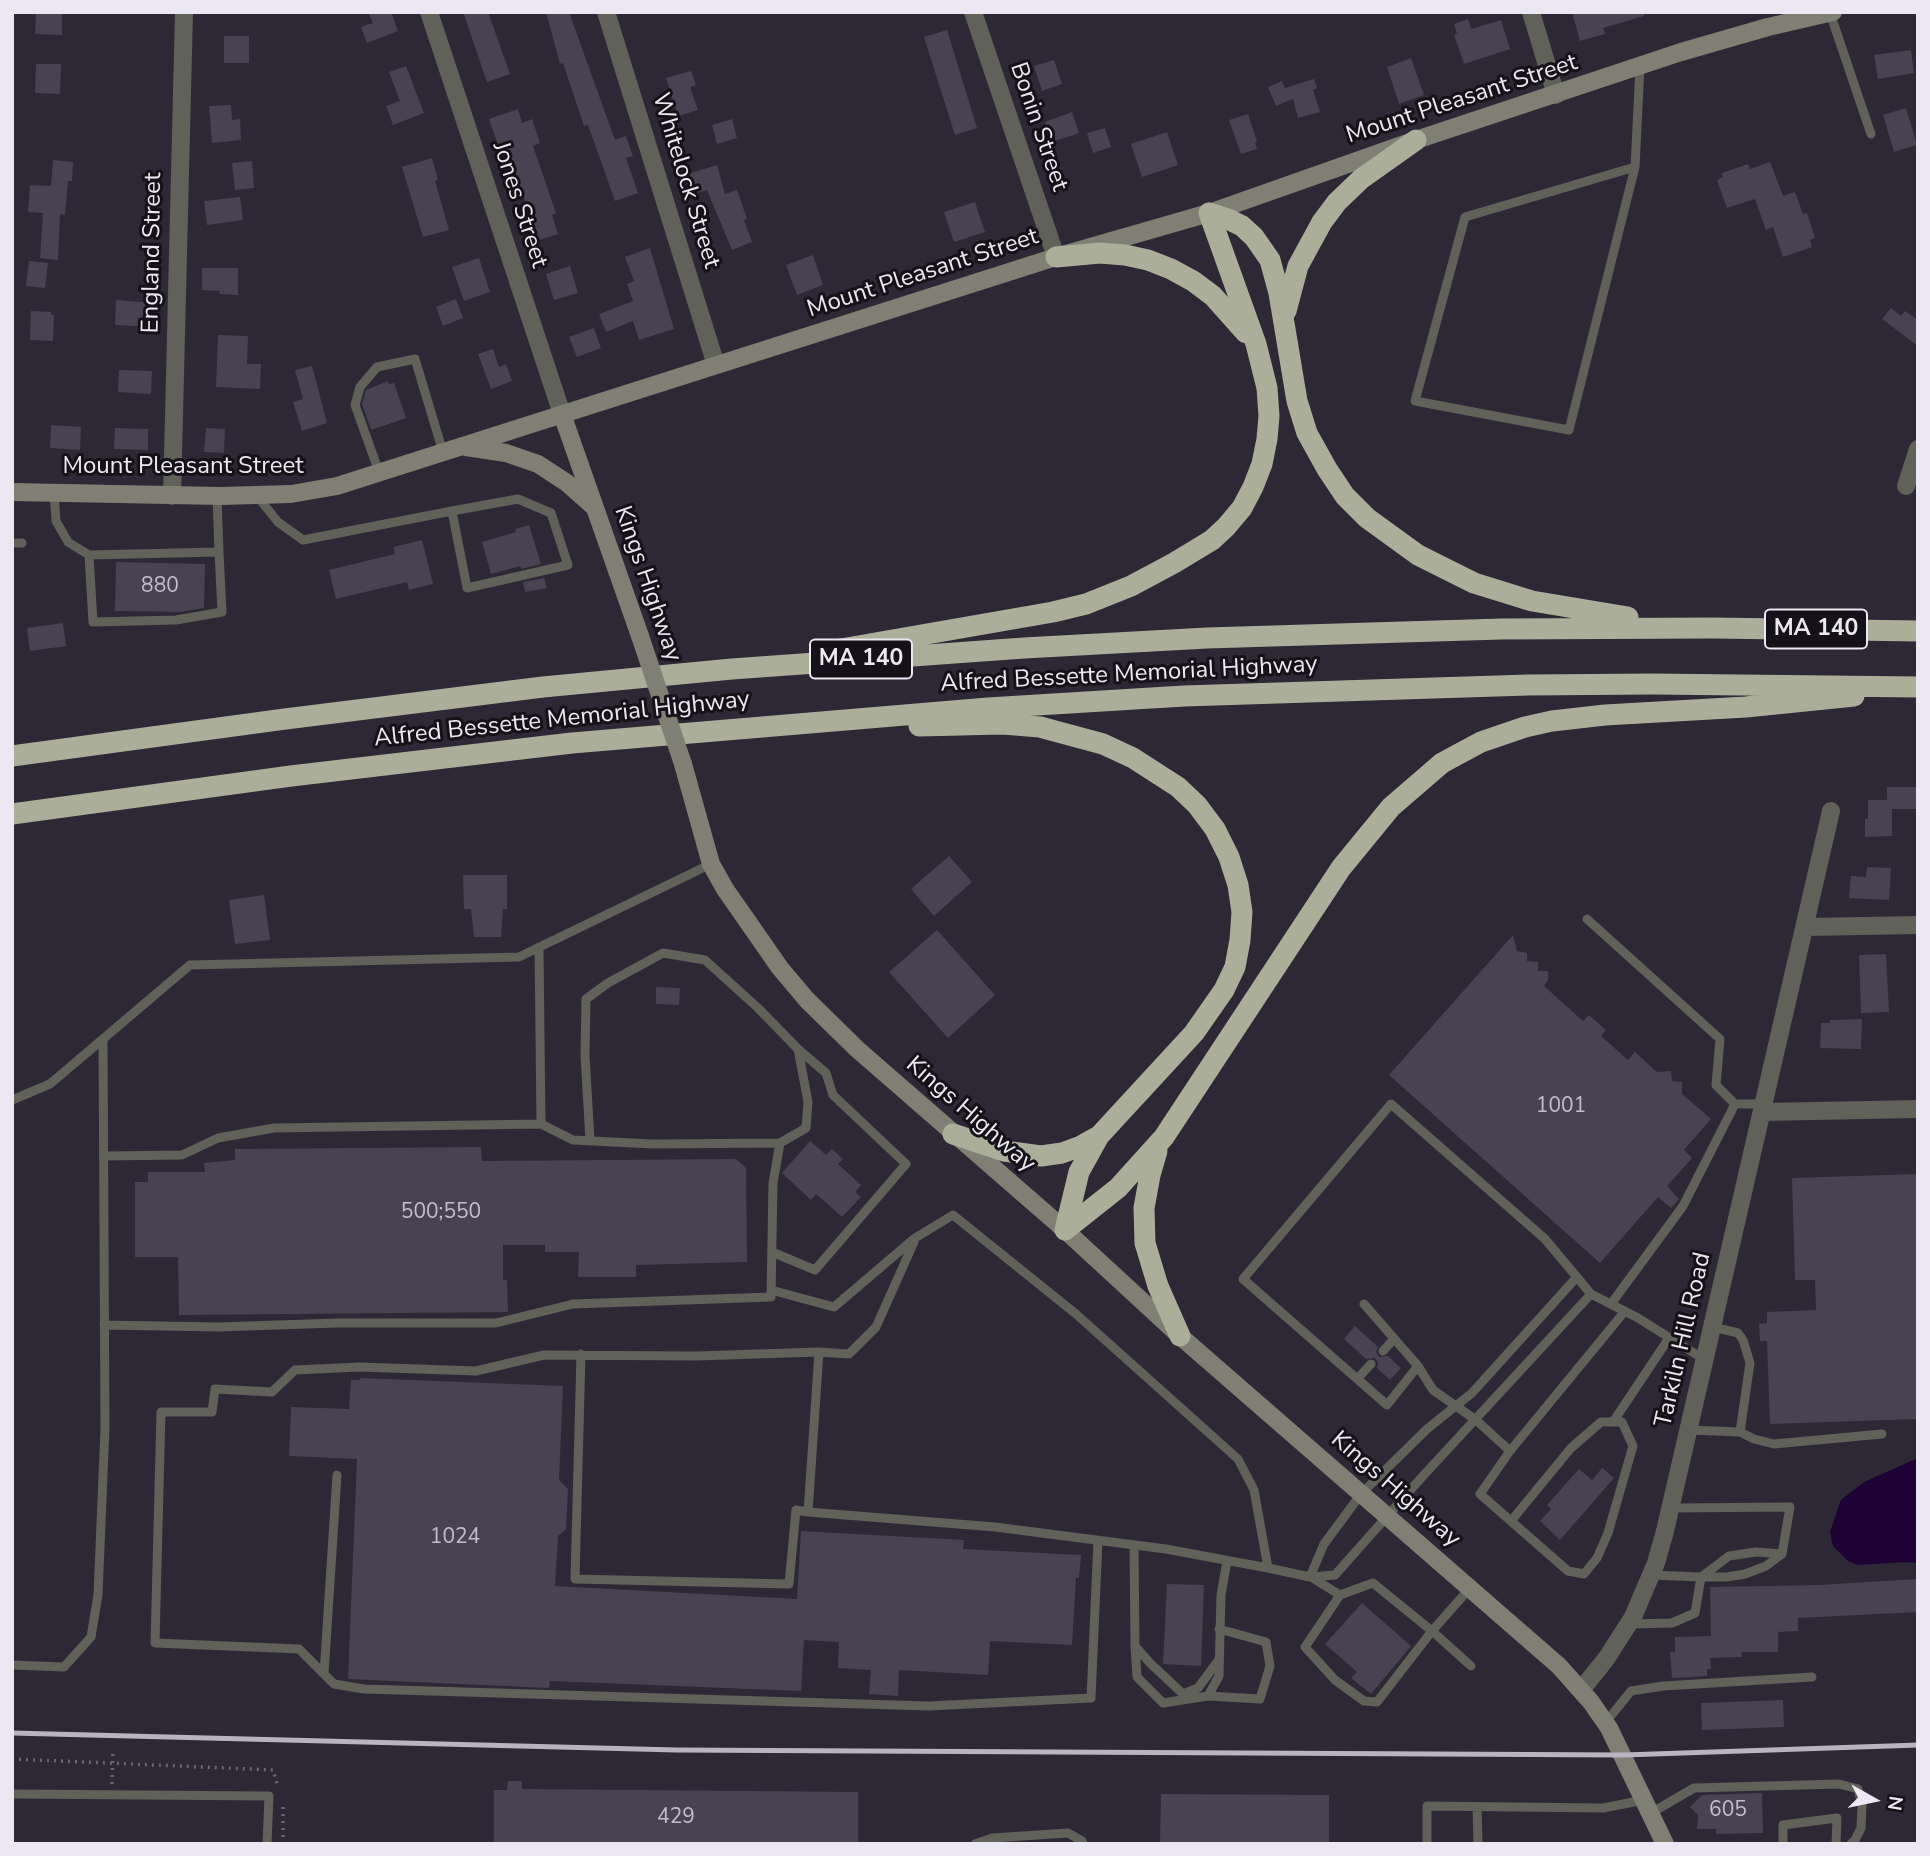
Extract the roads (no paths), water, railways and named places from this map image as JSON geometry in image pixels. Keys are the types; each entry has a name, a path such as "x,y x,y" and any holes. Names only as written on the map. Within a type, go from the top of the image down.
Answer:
{"highway":[{"path":"1285,327 1287,306 1298,266 1322,222 1337,202 1361,180 1416,140"},
{"path":"1209,213 1242,226 1263,247 1275,273 1297,401 1307,433 1345,496 1367,518 1445,570 1503,593 1592,612 1714,628"},
{"path":"732,669 1064,610 1109,596 1184,557 1212,540 1226,527 1242,508 1253,487 1264,452 1269,416 1267,388 1261,363 1209,213"},
{"path":"1056,257 1100,253 1125,255 1171,269 1193,281 1227,310 1246,333 1261,363"},
{"name":"Alfred Bessette Memorial Highway","path":"12,756 515,691 732,669 1024,648 1208,638 1514,629 1918,631"},
{"name":"Alfred Bessette Memorial Highway","path":"12,814 349,769 625,737 1060,703 1296,692 1653,684 1918,687"},
{"path":"1065,1230 1118,1188 1164,1136 1362,841 1406,791 1461,751 1525,727 1578,717 1769,705 1918,687"},
{"path":"790,723 929,726 1003,724 1040,727 1103,744 1133,758 1178,787 1197,805 1215,829 1229,857 1238,885 1240,940 1235,967 1224,990 1194,1033 1099,1136 1079,1172 1065,1230"},
{"path":"953,1134 1004,1151 1041,1156 1062,1153 1099,1136"},
{"path":"1164,1136 1155,1157 1146,1193 1145,1243 1158,1286 1180,1336"}],"main road":[{"name":"Mount Pleasant Street","path":"12,492 217,496 313,491 1056,257 1209,213 1416,140 1640,66 1739,35 1827,13"},
{"name":"Kings Highway","path":"562,414 683,764 711,864 775,961 807,1000 953,1134 1559,1666 1581,1690"},
{"path":"451,449 506,453 538,464 567,482 595,509"},
{"path":"1581,1690 1606,1722 1665,1844"}],"street":[{"name":"England Street","path":"172,495 184,12"},
{"name":"Jones Street","path":"429,12 562,414"},
{"name":"Whitelock Street","path":"606,12 716,365"},
{"name":"Bonin Street","path":"973,12 1056,257"},
{"path":"1531,12 1556,95"},
{"path":"1906,486 1918,449"},
{"name":"Tarkiln Hill Road","path":"1581,1690 1629,1624 1651,1575 1671,1508 1831,811"},
{"path":"1805,928 1918,925"},
{"path":"1763,1108 1918,1109"}],"lane":[{"path":"1827,13 1871,134"},
{"path":"1635,167 1465,216 1415,401 1569,430 1635,167 1640,66"},
{"path":"379,472 355,405 360,387 377,367 415,359 451,449"},
{"path":"54,492 56,521 62,532 68,542 89,555 219,552"},
{"path":"256,495 278,522 303,540 452,511 518,499 551,513 568,565 467,588 452,511"},
{"path":"89,555 93,622 176,620 222,612 217,496"},
{"path":"12,1100 50,1084 190,965 519,957 711,864"},
{"path":"1587,919 1720,1039 1716,1085 1735,1104 1763,1108"},
{"path":"539,947 541,1124"},
{"path":"590,1141 585,1055 586,999 608,983 663,953 705,960 827,1073 833,1095 906,1164 815,1270 772,1252"},
{"path":"12,1665 64,1667 91,1637 98,1595 105,1428 103,1039"},
{"path":"104,1156 181,1155 218,1138 274,1128 541,1124 573,1140 653,1144 780,1143 806,1128 808,1102 798,1049"},
{"path":"1418,1366 1387,1405 1243,1279 1391,1104 1545,1239 1591,1294 1625,1311 1705,1360"},
{"path":"1611,1304 1676,1216 1735,1104"},
{"path":"104,1325 218,1327 337,1322 400,1325 496,1323 573,1304 771,1297 772,1184 780,1143"},
{"path":"771,1290 834,1307 915,1238 953,1215 1076,1314 1238,1459 1254,1490 1268,1569"},
{"path":"915,1238 876,1327 849,1354 544,1354 476,1371 360,1367 295,1370 272,1392 215,1388 212,1412 161,1412 155,1643 299,1650 334,1684 364,1689 929,1706 1091,1698 1098,1541"},
{"path":"1310,1577 1324,1544 1361,1494 1427,1429 1472,1393 1576,1278"},
{"path":"581,1354 575,1579 789,1584 796,1510 995,1527 1135,1545 1310,1577 1335,1575 1591,1294"},
{"path":"1364,1304 1418,1366 1433,1390 1476,1420 1510,1451"},
{"path":"1511,1521 1571,1448 1601,1422 1622,1422 1633,1446 1608,1533 1597,1558 1584,1574 1568,1571 1479,1494 1510,1451 1625,1311"},
{"path":"1713,1327 1738,1333 1743,1340 1749,1363 1741,1432"},
{"path":"1613,1422 1669,1338"},
{"path":"1383,1351 1394,1339"},
{"path":"808,1512 819,1352"},
{"path":"1357,1380 1371,1364"},
{"path":"1688,1430 1741,1432 1774,1444 1882,1434"},
{"path":"324,1674 337,1475"},
{"path":"1651,1575 1727,1577 1766,1566 1782,1554 1790,1507 1671,1508"},
{"path":"1135,1545 1137,1677 1163,1703 1208,1696 1260,1699 1270,1666 1266,1642 1219,1629"},
{"path":"1629,1624 1672,1623 1695,1613 1702,1577 1729,1556 1756,1552 1782,1554"},
{"path":"1208,1696 1219,1676 1221,1595 1227,1561"},
{"path":"1310,1577 1340,1595"},
{"path":"1470,1588 1432,1631 1377,1702 1364,1701 1335,1680 1305,1647 1340,1595 1373,1583 1432,1631 1471,1666"},
{"path":"1135,1646 1183,1694 1198,1688 1219,1659"},
{"path":"1606,1722 1631,1691 1663,1686 1812,1677"},
{"path":"1427,1844 1427,1806 1648,1806 1694,1788 1839,1784 1858,1789 1862,1805 1861,1828 1851,1844"},
{"path":"12,1794 269,1796 268,1844"},
{"path":"1477,1807 1478,1844"},
{"path":"1783,1844 1783,1825 1837,1818 1836,1844"},
{"path":"975,1844 992,1838 1069,1833 1083,1844"}],"railway":[{"path":"12,1733 676,1750 1624,1755 1918,1745"}]}
